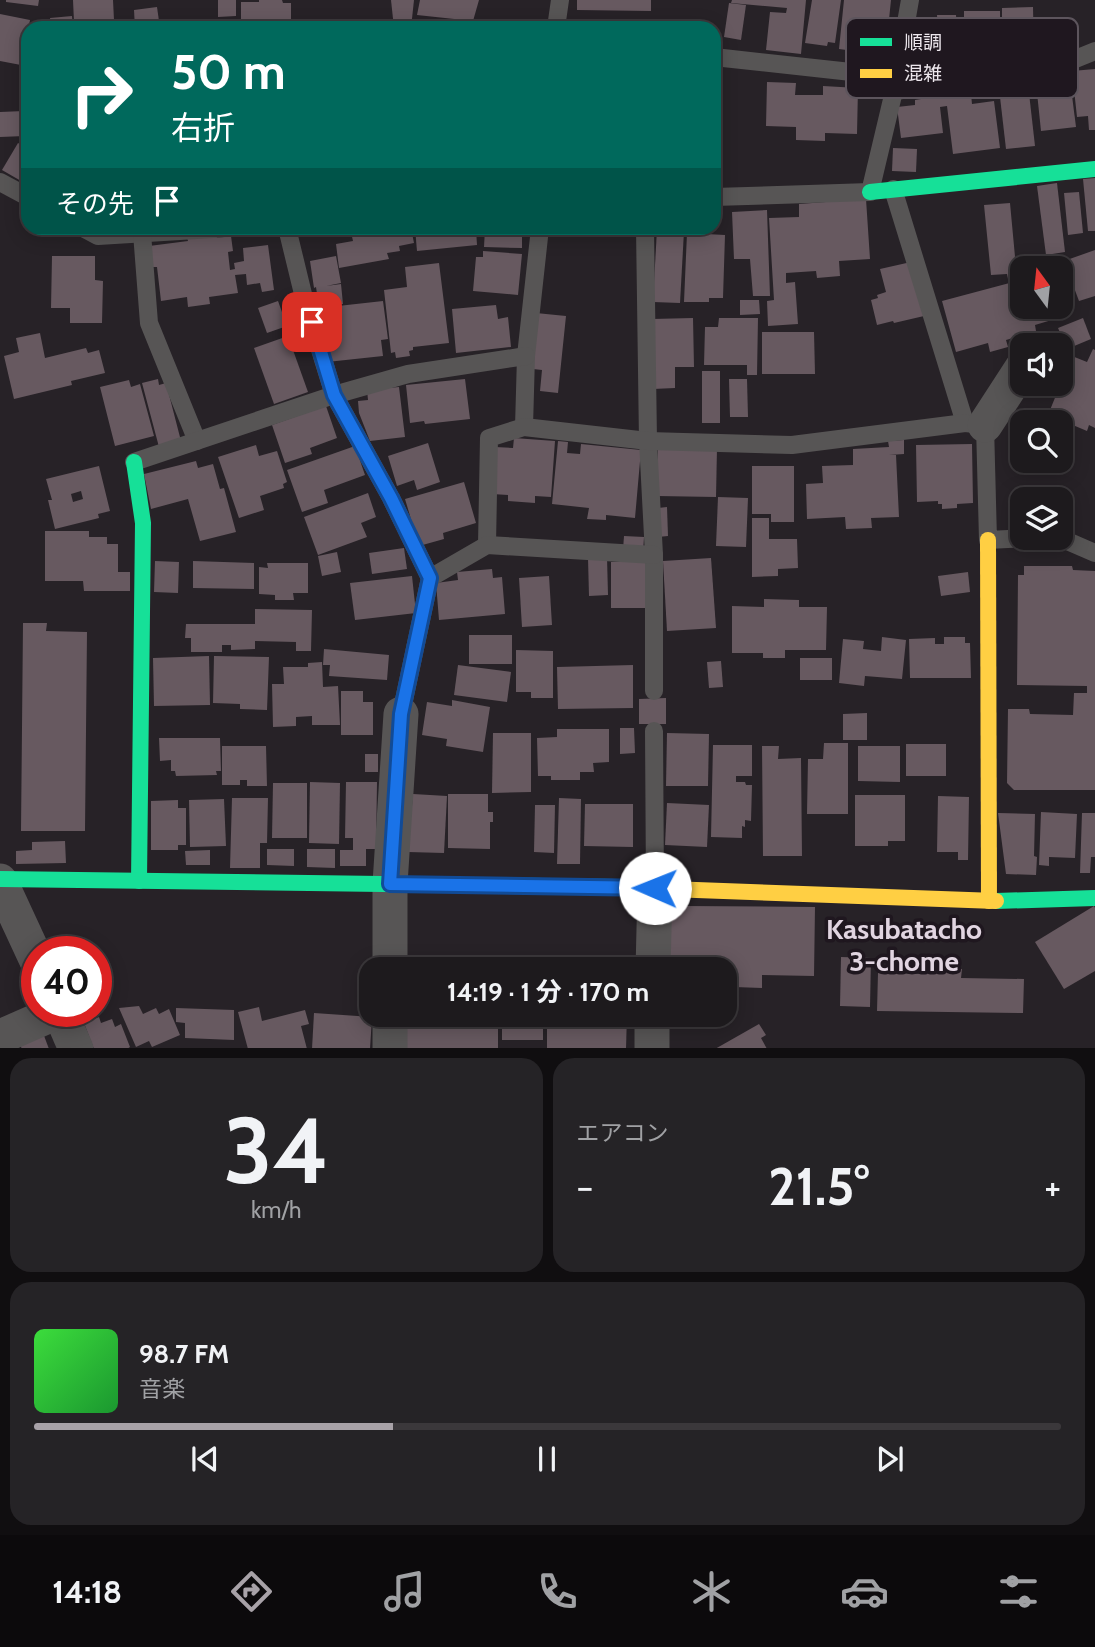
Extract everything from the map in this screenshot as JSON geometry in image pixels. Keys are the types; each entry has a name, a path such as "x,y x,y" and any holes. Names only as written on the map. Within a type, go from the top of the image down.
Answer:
{"street":[{"path":"870,192 1095,169"},
{"path":"975,424 1010,382"},
{"path":"134,462 143,523 139,881"},
{"path":"988,540 989,901"},
{"path":"390,957 390,884 401,714"},
{"path":"26,936 0,880 655,888 989,901 1095,898"},
{"path":"653,957 655,888"},
{"path":"0,1037 23,1027"},
{"path":"66,1027 76,1048"},
{"path":"390,1027 390,1048"},
{"path":"652,1027 652,1048"}],"lane":[{"path":"557,21 560,0"},
{"path":"906,18 909,0"},
{"path":"1078,58 1095,51"},
{"path":"721,58 846,77"},
{"path":"721,197 870,192 893,98"},
{"path":"0,182 21,193"},
{"path":"893,189 975,424 988,540 1010,539"},
{"path":"142,235 149,323 197,441"},
{"path":"289,235 304,298 334,395 391,498 430,578 401,714"},
{"path":"524,427 526,356 539,235"},
{"path":"645,235 648,441 654,555 654,691"},
{"path":"134,462 334,395 408,374 526,356"},
{"path":"487,545 489,438 524,427 648,441 792,445 975,424"},
{"path":"1073,543 1095,553"},
{"path":"430,578 487,545 654,555"},
{"path":"654,731 655,888"}],"building":[{"path":"6,0 39,0 38,6"},
{"path":"73,0 113,0 114,20 74,21"},
{"path":"218,0 236,0 236,16 218,17"},
{"path":"282,0 283,3 291,3 291,21 241,21 241,2"},
{"path":"391,0 414,0 412,21 393,21"},
{"path":"420,0 479,0 473,21 417,15"},
{"path":"577,0 651,0 651,11 577,10"},
{"path":"732,0 806,0 801,54 766,50 770,12 786,13 787,8 731,3"},
{"path":"812,0 841,0 835,43 828,42 827,46 805,43"},
{"path":"844,0 891,0 889,18 846,18 846,50 839,49"},
{"path":"729,3 746,5 741,40 724,37"},
{"path":"157,7 159,21 135,21 134,10"},
{"path":"1033,7 1033,18 1002,18 1002,8"},
{"path":"964,11 1000,11 1000,18 964,18"},
{"path":"0,14 30,20 21,21 21,65 0,61"},
{"path":"937,15 956,15 956,18 937,18"},
{"path":"72,16 72,21 50,21 50,18"},
{"path":"1095,69 1095,130 1089,130 1088,116 1077,117 1075,98 1078,98 1078,70"},
{"path":"767,82 796,83 795,95 823,95 823,86 846,87 846,98 858,98 857,134 825,133 825,141 796,140 796,127 766,126"},
{"path":"927,98 971,98 972,104 994,101 1000,148 953,154 947,106 940,107 943,133 901,138 897,107 915,105 915,100"},
{"path":"1000,98 1030,98 1035,146 1006,149"},
{"path":"1038,98 1072,98 1076,127 1041,131"},
{"path":"21,111 21,136 0,137 0,112"},
{"path":"18,143 21,145 21,181 2,170"},
{"path":"893,148 917,149 916,172 892,171"},
{"path":"1095,178 1095,231 1088,231 1083,179"},
{"path":"1057,183 1065,252 1046,255 1037,186"},
{"path":"1079,192 1083,233 1068,235 1064,193"},
{"path":"866,199 870,259 839,261 840,276 817,278 816,271 786,273 786,283 795,282 798,324 768,326 767,301 774,300 769,218 799,217 799,204"},
{"path":"1010,203 1015,256 1010,256 1010,279 1007,274 991,275 984,205"},
{"path":"767,210 770,296 753,296 750,259 734,259 732,212"},
{"path":"352,235 412,235 414,243 399,246 400,251 387,253 389,259 339,268 336,244 353,241"},
{"path":"416,235 476,235 477,245 417,251"},
{"path":"485,235 522,235 522,248 484,247"},
{"path":"657,235 684,235 680,303 653,302"},
{"path":"687,235 725,235 723,298 709,298 709,302 684,302"},
{"path":"231,236 233,251 228,252 230,270 235,269 234,263 244,261 243,248 268,245 274,290 262,292 260,283 247,285 246,274 235,275 238,293 209,297 210,304 188,307 187,297 161,301 157,267 152,267 149,246 188,241 187,237"},
{"path":"1095,250 1095,296 1079,301 1073,285 1073,258"},
{"path":"483,251 522,254 518,295 473,291 476,257 483,257"},
{"path":"52,256 95,256 95,280 103,281 102,323 70,323 70,308 51,308"},
{"path":"336,256 341,283 326,286 341,284 343,304 319,307 310,261"},
{"path":"911,262 924,316 877,325 871,300 886,292 880,269"},
{"path":"439,263 449,343 413,347 413,350 409,351 410,356 396,358 395,352 391,353 384,290 407,287 405,267"},
{"path":"1010,283 1010,319 1055,319 1035,325 1036,331 1010,333 1010,339 1006,340 1008,347 990,352 988,343 956,352 942,301"},
{"path":"740,300 759,300 760,314 740,315"},
{"path":"278,301 287,326 267,333 258,308"},
{"path":"383,301 388,339 381,340 383,356 327,362 320,308"},
{"path":"496,305 498,319 508,317 511,347 456,353 452,309"},
{"path":"536,313 566,316 558,393 540,391 542,370 533,369"},
{"path":"693,318 694,367 675,367 675,388 653,389 652,319"},
{"path":"719,318 758,318 757,375 747,375 747,365 704,365 705,327 718,327"},
{"path":"1083,318 1091,339 1073,346 1073,333 1060,333 1058,328"},
{"path":"762,332 814,332 815,374 762,374"},
{"path":"40,333 45,358 86,348 88,353 99,350 105,373 71,381 72,385 14,399 4,356 19,352 16,338"},
{"path":"288,336 308,392 274,404 254,348"},
{"path":"1093,349 1095,350 1095,428 1089,425 1087,431 1073,425 1073,410 1050,410 1056,396 1073,396 1073,356 1087,362"},
{"path":"702,371 720,371 720,423 702,423"},
{"path":"158,379 159,385 166,383 181,441 159,447 142,383"},
{"path":"465,379 470,419 410,423 406,385"},
{"path":"729,379 747,379 748,417 730,417"},
{"path":"129,380 131,387 140,384 154,436 115,446 100,387"},
{"path":"399,387 405,437 370,441 359,413 358,401 368,400 367,390"},
{"path":"326,406 337,438 310,448 312,454 285,463 272,425"},
{"path":"514,438 555,441 551,497 535,496 535,503 508,501 508,495 492,494 495,447 513,448"},
{"path":"904,440 904,454 889,455 896,455 899,517 871,518 872,528 846,529 845,517 807,519 806,484 823,483 822,466 853,465 853,449 889,447 888,441"},
{"path":"558,441 568,442 567,453 580,454 581,444 641,450 635,518 606,515 606,520 587,519 589,508 552,504"},
{"path":"428,443 440,482 417,490 414,480 397,486 388,456"},
{"path":"972,444 973,503 942,509 942,504 938,504 938,501 917,502 916,445"},
{"path":"256,445 259,456 277,451 287,482 283,484 284,488 260,496 264,510 239,518 218,457"},
{"path":"355,446 365,475 324,490 328,503 302,512 287,470"},
{"path":"658,446 717,448 716,497 657,496"},
{"path":"196,461 198,468 213,464 220,489 224,488 236,532 200,541 188,499 151,509 144,474"},
{"path":"99,466 110,511 98,514 99,518 55,529 48,500 52,500 46,479","holes":["81,491 83,499 73,502 71,494"]},
{"path":"752,466 794,466 794,522 771,522 771,514 752,514"},
{"path":"464,482 476,523 443,533 444,539 419,546 405,499"},
{"path":"368,493 376,517 361,523 367,537 318,555 304,517"},
{"path":"718,497 748,498 746,547 716,546"},
{"path":"667,507 668,536 658,537 658,508"},
{"path":"752,518 769,518 769,539 797,539 798,568 778,569 778,576 752,577"},
{"path":"45,531 89,531 89,537 107,537 107,544 118,544 118,572 130,572 130,591 84,591 83,581 45,581"},
{"path":"624,536 644,537 643,552 623,550"},
{"path":"404,548 407,569 372,574 369,553"},
{"path":"337,552 341,572 322,576 318,556"},
{"path":"607,557 608,595 589,596 588,558"},
{"path":"711,558 716,628 667,631 663,561"},
{"path":"155,561 179,562 178,593 154,592"},
{"path":"193,561 254,563 254,589 193,588"},
{"path":"646,561 646,608 611,608 611,562"},
{"path":"267,563 308,563 308,593 293,593 294,600 275,600 275,595 259,594 259,567 268,568"},
{"path":"1024,566 1072,566 1073,570 1095,571 1095,790 1014,790 1007,783 1008,709 1029,709 1030,714 1073,715 1074,693 1087,693 1087,686 1017,685 1018,575 1024,575"},
{"path":"492,569 493,578 502,577 505,614 439,620 436,583 458,580 457,572"},
{"path":"968,572 970,592 941,596 938,576"},
{"path":"412,576 416,613 355,620 350,583"},
{"path":"549,576 552,625 522,627 519,578"},
{"path":"764,599 799,600 799,607 827,607 826,650 785,650 785,658 763,658 763,653 732,653 732,606 764,607"},
{"path":"255,609 312,610 311,651 296,651 296,642 255,641 255,649 231,650 231,645 222,645 222,652 191,652 191,638 185,638 186,624 255,624"},
{"path":"23,623 47,623 46,631 87,632 85,831 21,831"},
{"path":"469,635 512,635 512,664 469,664"},
{"path":"882,637 906,640 902,679 865,676 864,686 839,683 843,639 864,641 863,649 881,651"},
{"path":"944,637 965,637 965,643 970,643 971,678 910,678 909,639 935,638 935,644 944,644"},
{"path":"324,649 389,655 387,680 329,676 330,665 323,665"},
{"path":"516,650 553,651 553,698 531,698 531,692 516,692"},
{"path":"209,656 210,705 154,706 153,658"},
{"path":"214,656 269,657 267,710 240,709 240,704 213,703"},
{"path":"800,658 832,658 832,680 800,680"},
{"path":"721,661 723,687 709,688 707,662"},
{"path":"322,662 323,687 338,686 340,725 312,725 312,716 296,717 296,726 273,727 272,684 284,684 283,667 308,667 308,663"},
{"path":"458,665 511,672 507,702 454,695"},
{"path":"633,665 633,708 558,709 557,667"},
{"path":"341,691 363,691 363,702 373,702 373,735 341,735"},
{"path":"666,698 666,724 639,724 639,699"},
{"path":"452,700 490,707 483,752 446,746 447,739 422,735 427,702 452,706"},
{"path":"867,713 867,740 843,740 843,714"},
{"path":"620,728 634,728 635,753 620,754"},
{"path":"557,729 609,729 609,762 593,763 594,772 580,772 580,780 551,780 551,776 538,776 537,738 557,737"},
{"path":"493,733 531,733 531,792 492,793"},
{"path":"667,733 709,734 708,786 666,786"},
{"path":"159,738 220,738 221,771 216,771 217,775 176,776 175,771 171,771 171,760 160,761"},
{"path":"824,743 848,743 848,814 807,814 808,759 823,759"},
{"path":"906,744 946,744 946,776 906,776"},
{"path":"713,745 752,745 752,776 736,776 736,782 752,785 751,821 745,820 742,838 711,837"},
{"path":"222,746 266,746 267,786 247,786 247,780 240,780 240,785 222,785"},
{"path":"762,746 779,746 778,759 801,758 802,856 763,856"},
{"path":"858,746 900,746 900,782 858,781"},
{"path":"365,754 378,754 378,772 365,772"},
{"path":"310,782 340,783 339,844 309,843"},
{"path":"346,782 377,782 376,849 366,849 366,866 340,866 340,850 353,850 353,838 345,838"},
{"path":"273,783 307,783 307,838 272,838"},
{"path":"413,794 447,796 444,853 408,852"},
{"path":"448,794 488,794 488,812 493,812 493,822 490,822 490,849 448,848"},
{"path":"855,795 905,795 905,841 888,841 888,846 855,846"},
{"path":"938,796 969,797 968,860 958,860 958,852 937,852"},
{"path":"232,798 268,798 267,843 260,843 260,868 230,868"},
{"path":"559,798 581,799 580,864 557,864"},
{"path":"224,799 226,846 190,847 189,800"},
{"path":"178,800 178,808 186,808 186,845 178,845 178,850 151,850 151,801"},
{"path":"667,803 709,805 707,847 665,845"},
{"path":"585,804 633,804 633,847 584,846"},
{"path":"535,805 555,805 554,853 534,852"},
{"path":"1041,812 1077,814 1075,858 1049,857 1049,866 1039,865"},
{"path":"998,813 1035,814 1036,875 1006,874"},
{"path":"1082,813 1095,813 1095,857 1091,857 1090,873 1080,873"},
{"path":"65,841 66,863 16,864 16,851 32,850 32,842"},
{"path":"267,849 294,849 294,866 267,865"},
{"path":"307,849 335,849 335,868 307,867"},
{"path":"210,850 210,865 186,865 185,851"},
{"path":"682,906 815,907 814,976 762,975 762,988 737,987 737,957 666,957 666,909 682,909"},
{"path":"1094,906 1095,971 1064,989 1035,942"},
{"path":"841,957 871,958 870,1007 840,1006"},
{"path":"920,961 945,962 945,968 962,969 961,978 1024,979 1023,1013 877,1011 878,973 920,974"},
{"path":"139,1006 143,1014 156,1008 159,1014 169,1009 180,1035 152,1047 149,1041 136,1047 119,1008"},
{"path":"259,1007 262,1021 305,1010 309,1024 301,1026 307,1048 248,1048 238,1012"},
{"path":"176,1008 234,1010 234,1040 185,1038 185,1023 176,1022"},
{"path":"314,1013 359,1016 359,1027 371,1027 370,1048 312,1048"},
{"path":"112,1019 115,1027 121,1024 130,1047 94,1048 86,1027 112,1027"},
{"path":"759,1024 766,1035 761,1038 766,1048 717,1048"},
{"path":"403,1027 498,1027 498,1048 403,1048"},
{"path":"502,1027 543,1027 543,1040 502,1040"},
{"path":"547,1027 627,1027 626,1048 547,1048"},
{"path":"43,1033 49,1048 22,1048 19,1043"}],"traffic: fast":[{"path":"870,192 1095,169"},
{"path":"134,462 143,523 139,881"},
{"path":"0,879 615,887"},
{"path":"996,901 1095,898"}],"traffic: slow":[{"path":"988,540 989,901"},
{"path":"615,887 996,901"}],"district":[{"name":"Kasubatacho 3-chome","path":"904,945"}],"route":[{"path":"312,322 334,395 391,498 430,578 401,714 390,884 655,888"}]}
